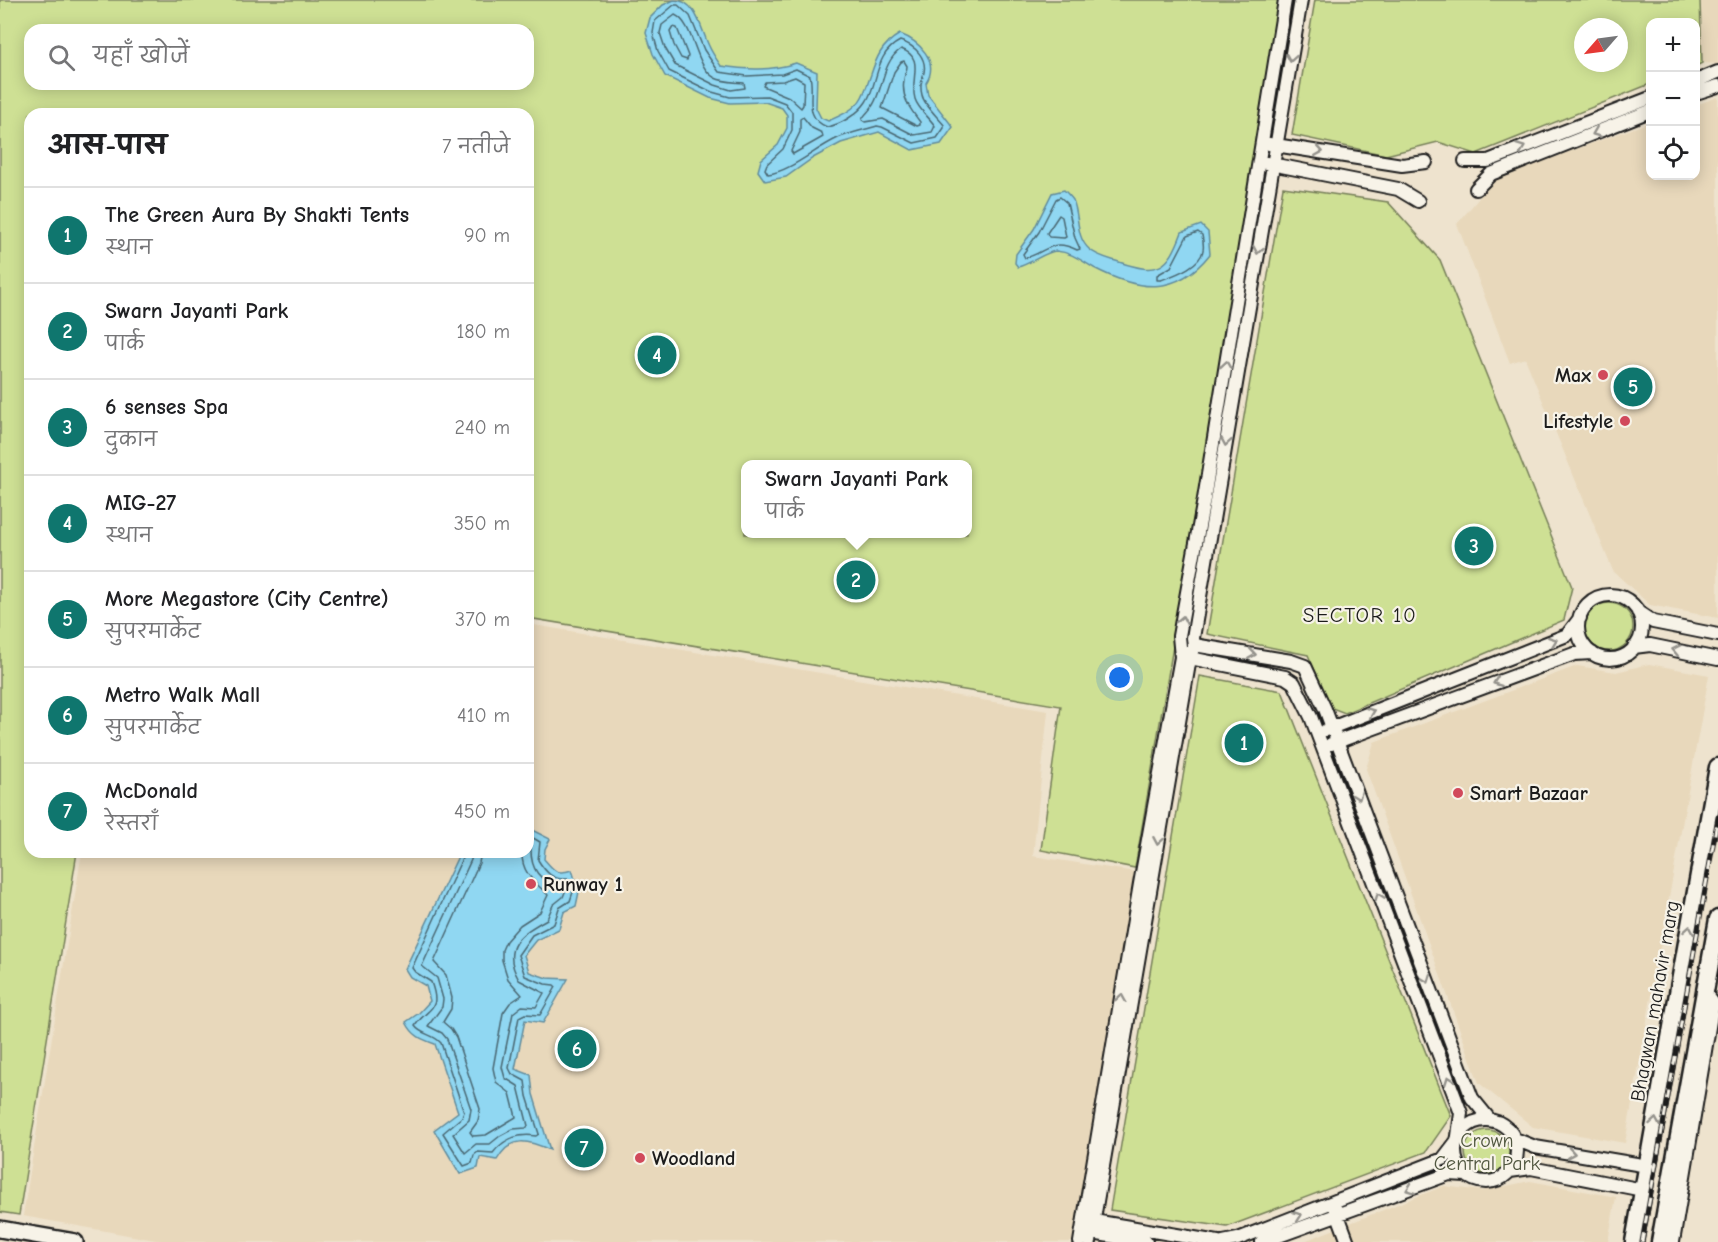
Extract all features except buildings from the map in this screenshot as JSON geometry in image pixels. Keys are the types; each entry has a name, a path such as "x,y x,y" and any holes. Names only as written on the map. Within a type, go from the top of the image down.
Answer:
{"main road":[{"name":"Bhagwan mahavir marg","path":"1634,1242 1718,767"},
{"path":"1660,1242 1718,919"},
{"path":"1672,1029 1698,1031"}],"street":[{"path":"1080,1242 1181,657 1179,636 1204,499 1285,0"},
{"path":"1092,1232 1194,645 1193,638 1301,0"},
{"path":"1700,79 1718,72"},
{"path":"1700,91 1718,86"},
{"path":"1465,161 1488,161 1646,100"},
{"path":"1476,189 1491,174 1646,113"},
{"path":"1262,143 1402,165 1426,162"},
{"path":"1259,161 1398,189 1418,201"},
{"path":"1317,733 1567,635 1590,602 1606,595 1625,599 1653,622 1718,635"},
{"path":"1635,647 1641,630 1638,612"},
{"path":"1580,618 1580,636 1587,648 1601,657 1614,658 1625,655 1635,647 1650,645 1718,659"},
{"path":"1194,645 1291,661 1305,666 1332,728 1472,1098 1490,1120"},
{"path":"1180,646 1190,658 1285,678 1294,683 1317,733 1461,1113 1457,1139 1455,1156 1457,1164 1466,1175 1477,1181 1487,1182 1501,1178 1510,1171 1516,1159 1515,1139 1506,1126 1490,1120 1471,1123 1457,1139 1443,1159 1262,1242"},
{"path":"1321,747 1574,654 1592,653"},
{"path":"1674,1242 1713,1003 1710,999 1704,998"},
{"path":"1515,1139 1535,1147 1648,1166"},
{"path":"1510,1171 1532,1168 1643,1190"},
{"path":"1092,1232 1221,1242 1238,1239 1449,1174 1466,1175"},
{"path":"1336,1209 1348,1242"},
{"path":"0,1229 75,1242"},
{"path":"1092,1232 1146,1242"}],"shaded area":[{"path":"1700,0 1718,0 1718,64 1702,63"},
{"path":"1718,97 1718,618 1650,605 1613,571 1525,358 1510,363 1457,224 1495,179 1646,123 1646,180 1700,180 1700,104"},
{"path":"534,625 1048,711 1033,856 1135,872 1072,1242 166,1242 23,1216 81,858 534,858"},
{"path":"1649,664 1709,675 1625,1143 1533,1127 1479,1083 1366,769 1374,742 1577,666 1616,672"},
{"path":"1530,1181 1616,1197 1608,1242 1302,1242 1444,1186 1482,1191"}],"green space":[{"path":"0,0 1284,0 1135,868 1041,850 1061,706 534,619 534,108 24,108 24,858 76,858 19,1215 0,1212"},
{"path":"1315,0 1700,0 1702,63 1700,64 1700,18 1646,18 1646,86 1476,154 1438,142 1386,155 1292,135"},
{"path":"1283,187 1388,202 1440,260 1572,587 1564,620 1345,713 1332,708 1308,655 1207,634"},
{"path":"1609,603 1626,610 1633,627 1626,644 1609,651 1592,644 1585,627 1592,610"},
{"path":"1200,676 1282,691 1451,1116 1426,1152 1227,1227 1110,1210"},
{"name":"Crown Central Park","path":"1487,1130 1496,1131 1503,1136 1508,1143 1508,1161 1503,1168 1496,1173 1487,1174 1478,1173 1471,1168 1466,1161 1465,1152 1466,1143 1471,1136 1478,1131"}],"water":[{"path":"674,0 682,1 693,10 710,49 721,66 759,69 796,63 817,72 816,108 821,118 828,121 856,105 862,97 875,62 884,47 900,34 907,37 920,47 929,60 930,75 926,83 928,95 953,127 941,144 912,150 879,132 841,143 813,158 786,177 765,181 758,171 761,160 778,145 787,128 787,115 782,108 765,102 730,103 710,98 665,76 653,54 646,33 650,18 663,5"},
{"path":"1064,190 1073,200 1085,244 1099,255 1143,268 1160,266 1172,255 1182,232 1201,225 1208,232 1210,254 1184,278 1156,286 1126,282 1067,253 1056,251 1018,267 1015,263 1016,254 1034,229 1052,193"},
{"path":"534,831 550,839 545,849 544,859 556,871 572,870 579,892 576,906 564,912 559,929 536,940 524,955 529,972 547,978 568,979 543,1023 525,1020 515,1069 531,1075 533,1094 550,1150 527,1142 514,1143 502,1152 497,1160 480,1157 478,1168 460,1174 434,1130 458,1112 435,1044 418,1036 406,1022 430,1001 426,986 410,977 405,969 457,858 534,858"}],"railway":[{"path":"1642,1242 1718,817"}],"place":[{"name":"MIG-27","path":"657,355"},
{"name":"Max","path":"1603,375"},
{"name":"More Megastore (City Centre)","path":"1633,387"},
{"name":"Lifestyle","path":"1625,421"},
{"name":"6 senses Spa","path":"1474,546"},
{"name":"Swarn Jayanti Park","path":"856,580"},
{"name":"The Green Aura By Shakti Tents","path":"1244,743"},
{"name":"Smart Bazaar","path":"1458,793"},
{"name":"Runway 1","path":"531,884"},
{"name":"Metro Walk Mall","path":"577,1049"},
{"name":"McDonald","path":"584,1148"},
{"name":"Woodland","path":"640,1158"}],"district":[{"name":"SECTOR 10","path":"1360,615"}]}
